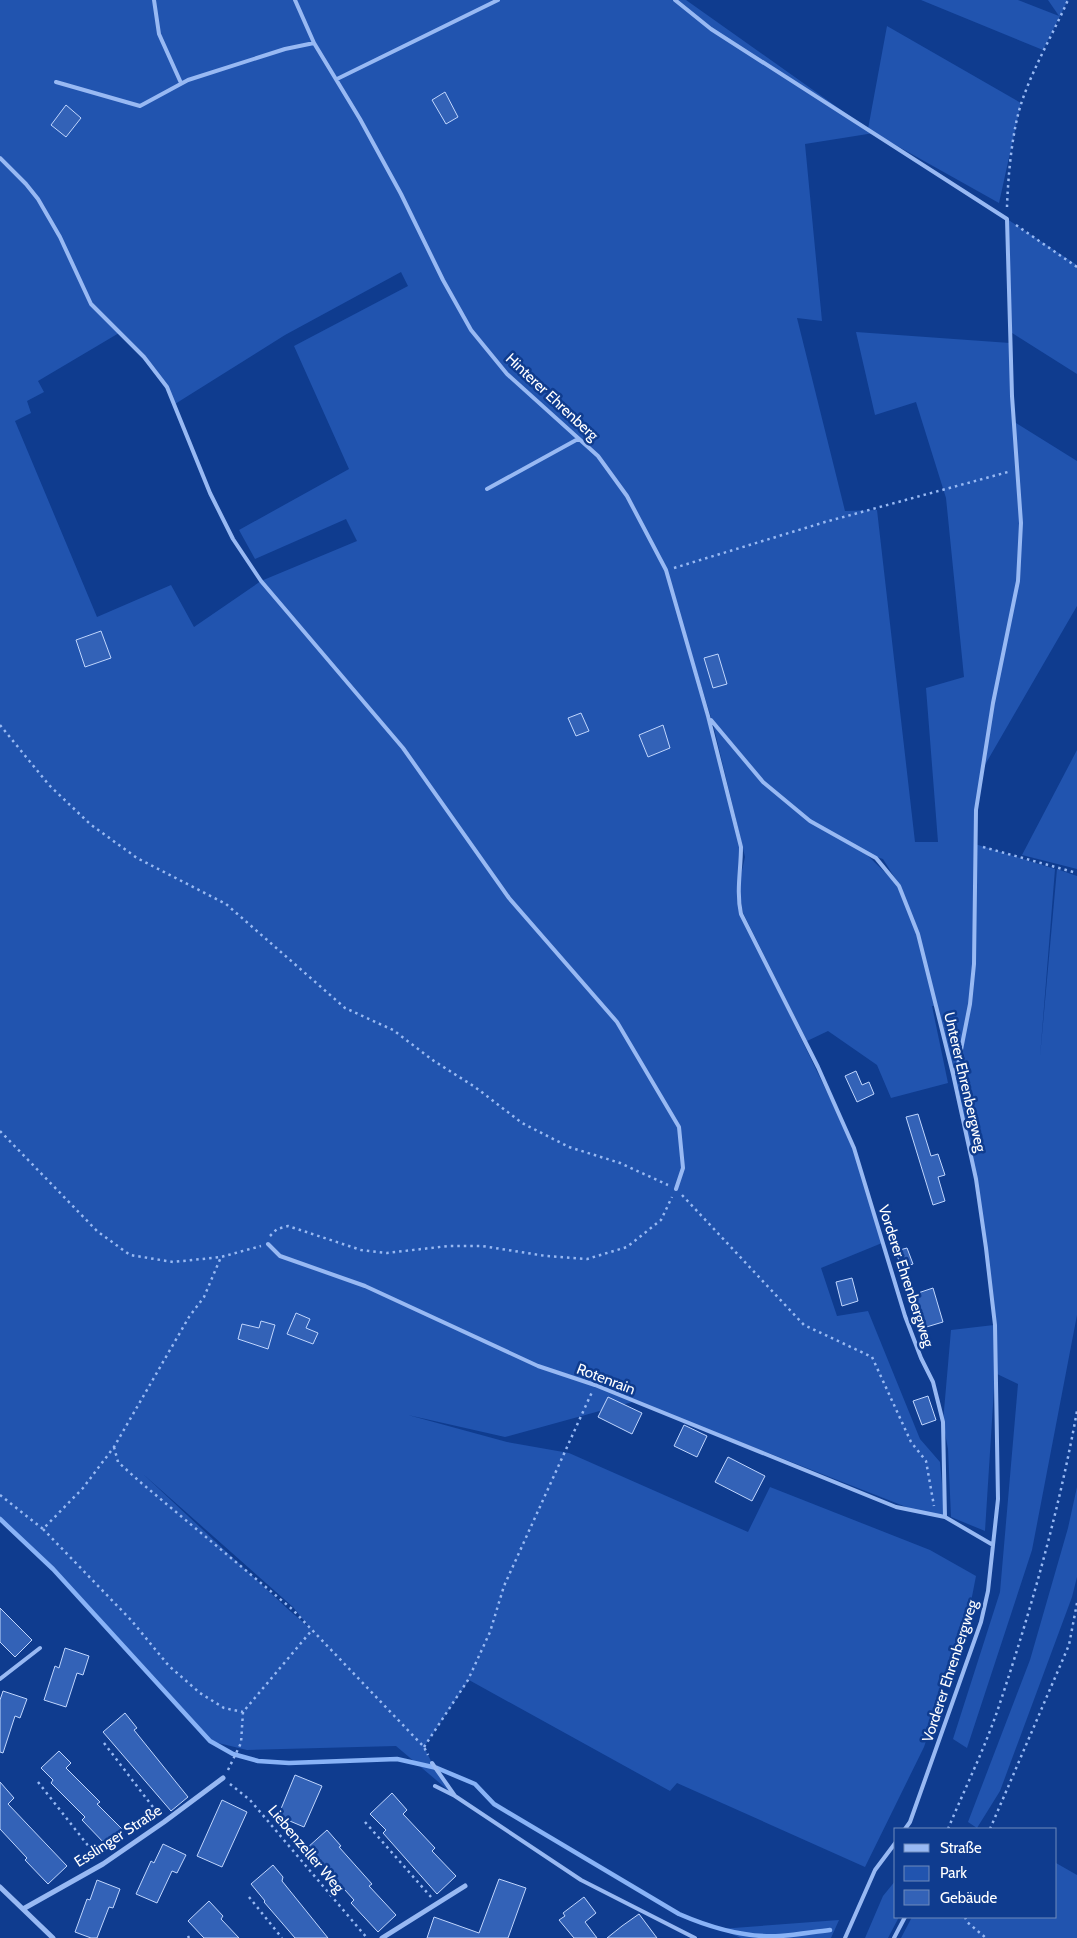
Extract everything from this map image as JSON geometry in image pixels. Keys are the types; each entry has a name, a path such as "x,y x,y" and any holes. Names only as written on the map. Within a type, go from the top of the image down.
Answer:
{"street":[{"name":"Esslinger Straße","path":"22,1909 103,1864 223,1778"},
{"path":"382,1938 466,1886"},
{"path":"0,1887 53,1938"}],"lane":[{"path":"154,0 159,34 181,84"},
{"name":"Hinterer Ehrenberg","path":"295,0 314,43 337,79 396,186 443,280 472,330 507,374 598,456 627,496 666,570 708,716"},
{"path":"337,79 498,0"},
{"path":"675,0 711,29 1007,219 1009,331 1016,470 1021,523 1018,581 993,702 976,810 974,964 970,1004 958,1065 953,1074"},
{"path":"56,82 140,106 181,84 285,50 314,43"},
{"path":"0,158 26,184 38,200 60,237 91,304 144,357 167,387 225,524 261,581 403,748 509,898 617,1022 679,1128 684,1168 676,1189"},
{"path":"487,489 578,439"},
{"name":"Unterer Ehrenbergweg","path":"708,716 763,782 810,821 876,858 899,886 918,934 953,1074 976,1179 995,1325 998,1500 993,1545"},
{"name":"Vorderer Ehrenbergweg","path":"708,716 741,847 738,900 741,914 818,1067 854,1148 905,1316 921,1358 933,1382 943,1422 945,1517"},
{"name":"Rotenrain","path":"268,1244 280,1256 366,1286 538,1366 595,1384 896,1507 945,1517"},
{"path":"945,1517 993,1545"},
{"name":"Vorderer Ehrenbergweg","path":"906,1828 910,1822 981,1622 988,1590 993,1545"},
{"path":"0,1678 40,1648"},
{"path":"432,1763 455,1796"},
{"path":"435,1786 455,1796 581,1880 696,1938"},
{"path":"845,1938 876,1870 894,1845"},
{"path":"894,1938 904,1918"}],"path":[{"path":"1068,0 1021,103 1008,175 1007,219 1077,266"},
{"path":"666,570 816,525 1016,470"},
{"path":"0,725 49,785 90,824 137,858 226,904 345,1008 393,1030 434,1061 475,1087 522,1123 569,1147 620,1163 676,1189 804,1325 872,1357 911,1442 926,1461 936,1515"},
{"path":"975,844 1077,873"},
{"path":"0,1131 97,1231 130,1255 173,1262 221,1257 268,1244 270,1234 277,1229 288,1226 361,1250 387,1253 448,1246 482,1246 546,1256 587,1259 627,1247 661,1220 676,1189"},
{"path":"43,1529 83,1488 114,1447 189,1317 204,1297 221,1257"},
{"path":"424,1747 468,1680 490,1632 504,1586 595,1384"},
{"path":"948,1828 998,1707 1010,1670 1041,1566 1067,1466 1077,1411"},
{"path":"114,1447 118,1462 292,1609 424,1747 432,1763"},
{"path":"0,1494 43,1529 131,1620 169,1666 200,1693 224,1708 244,1712"},
{"path":"990,1828 1069,1645 1077,1603"},
{"path":"230,1767 242,1743 244,1712 312,1630"},
{"path":"104,1743 164,1822"},
{"name":"Liebenzeller Weg","path":"223,1778 250,1800 367,1938"},
{"path":"38,1782 103,1864"},
{"path":"365,1822 437,1904"},
{"path":"249,1897 282,1938"},
{"path":"966,1918 967,1922 986,1938"}],"green space":[{"path":"0,0 686,0 868,129 887,26 1021,103 999,203 874,133 805,144 822,321 797,318 845,511 877,510 915,842 938,842 926,688 964,677 946,498 916,402 875,415 856,332 1010,343 1013,421 1077,461 1077,606 982,770 976,810 975,844 1055,869 1040,1057 1057,869 1077,876 1077,1315 1032,1550 967,1748 953,1739 1000,1592 1018,1384 995,1373 985,1531 951,1517 948,1449 943,1422 951,1330 994,1325 976,1179 936,1006 932,1006 948,1083 891,1098 877,1065 828,1031 807,1041 743,913 741,902 741,914 854,1148 882,1243 821,1268 837,1316 868,1311 920,1439 940,1462 945,1517 919,1512 636,1401 505,1437 408,1415 507,1442 569,1453 748,1532 770,1487 930,1550 976,1576 969,1612 924,1747 865,1867 677,1783 670,1791 469,1680 424,1747 432,1763 455,1796 396,1746 247,1750 210,1741 53,1569 0,1519","holes":["401,272 408,286 294,346 349,469 239,530 255,559 346,519 357,541 261,581 194,627 171,585 97,617 15,421 31,413 27,401 44,392 38,381 119,333 157,371 175,404 285,335","679,613 713,724 745,857 741,875 741,847","865,853 883,859 897,884","143,1474 293,1607 309,1627"]},
{"path":"921,0 1018,0 1059,16 1048,0 1068,0 1043,50"},
{"path":"1007,219 1077,265 1077,374 1009,331"},
{"path":"1077,750 1077,869 1022,855"},
{"path":"1077,1487 1077,1577 1072,1597 1000,1791 977,1828 968,1822 1030,1660 1068,1528"},
{"path":"1057,1864 1077,1875 1077,1938 901,1938 911,1918 1057,1918"},
{"path":"894,1882 894,1918 898,1918 888,1938 865,1938 883,1896"},
{"path":"839,1920 831,1938 741,1938 720,1929"}],"building":[{"path":"445,92 458,117 446,124 432,100"},
{"path":"66,105 81,118 66,137 51,125"},
{"path":"101,631 111,658 85,667 76,640"},
{"path":"718,654 727,684 713,688 704,658"},
{"path":"581,713 589,731 576,736 568,718"},
{"path":"663,725 670,748 648,757 639,735"},
{"path":"856,1071 862,1085 869,1082 874,1094 857,1102 845,1076"},
{"path":"918,1114 931,1156 938,1154 945,1175 938,1177 945,1201 933,1205 906,1117"},
{"path":"907,1248 913,1264 901,1268 896,1251"},
{"path":"852,1278 858,1301 842,1306 836,1282"},
{"path":"933,1288 943,1322 923,1328 912,1295"},
{"path":"296,1313 310,1319 306,1328 318,1333 313,1344 287,1334"},
{"path":"261,1321 275,1325 268,1349 238,1339 242,1324 259,1328"},
{"path":"928,1396 936,1420 922,1425 913,1401"},
{"path":"608,1397 642,1413 632,1434 598,1417"},
{"path":"684,1425 707,1436 697,1457 674,1446"},
{"path":"728,1457 765,1476 752,1501 715,1482"},
{"path":"0,1608 32,1640 15,1657 0,1642"},
{"path":"65,1648 89,1656 83,1675 77,1673 66,1707 44,1700 55,1666 59,1668"},
{"path":"3,1691 27,1699 20,1718 15,1716 3,1753 0,1752 0,1700"},
{"path":"125,1713 137,1728 134,1730 188,1797 171,1811 103,1732"},
{"path":"59,1751 71,1763 66,1768 100,1802 97,1804 123,1830 107,1846 82,1820 85,1817 51,1783 53,1780 41,1768"},
{"path":"295,1775 322,1786 304,1827 278,1816"},
{"path":"0,1782 14,1798 8,1804 67,1866 48,1884 25,1860 27,1858 0,1829"},
{"path":"392,1793 407,1810 403,1814 435,1848 432,1851 456,1876 437,1894 383,1833 386,1830 370,1814"},
{"path":"222,1800 247,1812 222,1867 197,1856"},
{"path":"327,1830 341,1846 339,1847 372,1884 369,1886 396,1915 378,1932 351,1903 354,1900 307,1848"},
{"path":"163,1844 186,1855 177,1873 172,1871 157,1903 136,1894 151,1861 154,1863"},
{"path":"273,1865 283,1877 282,1881 328,1938 295,1938 264,1902 251,1884"},
{"path":"499,1879 526,1888 508,1938 427,1938 434,1917 479,1933"},
{"path":"97,1880 120,1889 113,1908 109,1907 97,1938 91,1938 75,1932 87,1899 90,1900"},
{"path":"584,1897 596,1913 585,1922 597,1938 574,1938 559,1920 565,1916 563,1913"},
{"path":"209,1901 223,1916 221,1919 239,1938 204,1938 188,1921"},
{"path":"639,1914 657,1938 607,1938 622,1926"}],"waterway":[{"path":"0,1519 53,1569 210,1741 233,1754 258,1761 289,1763 397,1759 437,1768 475,1784 494,1804 679,1914 715,1927 755,1935 780,1936 830,1930"}]}
